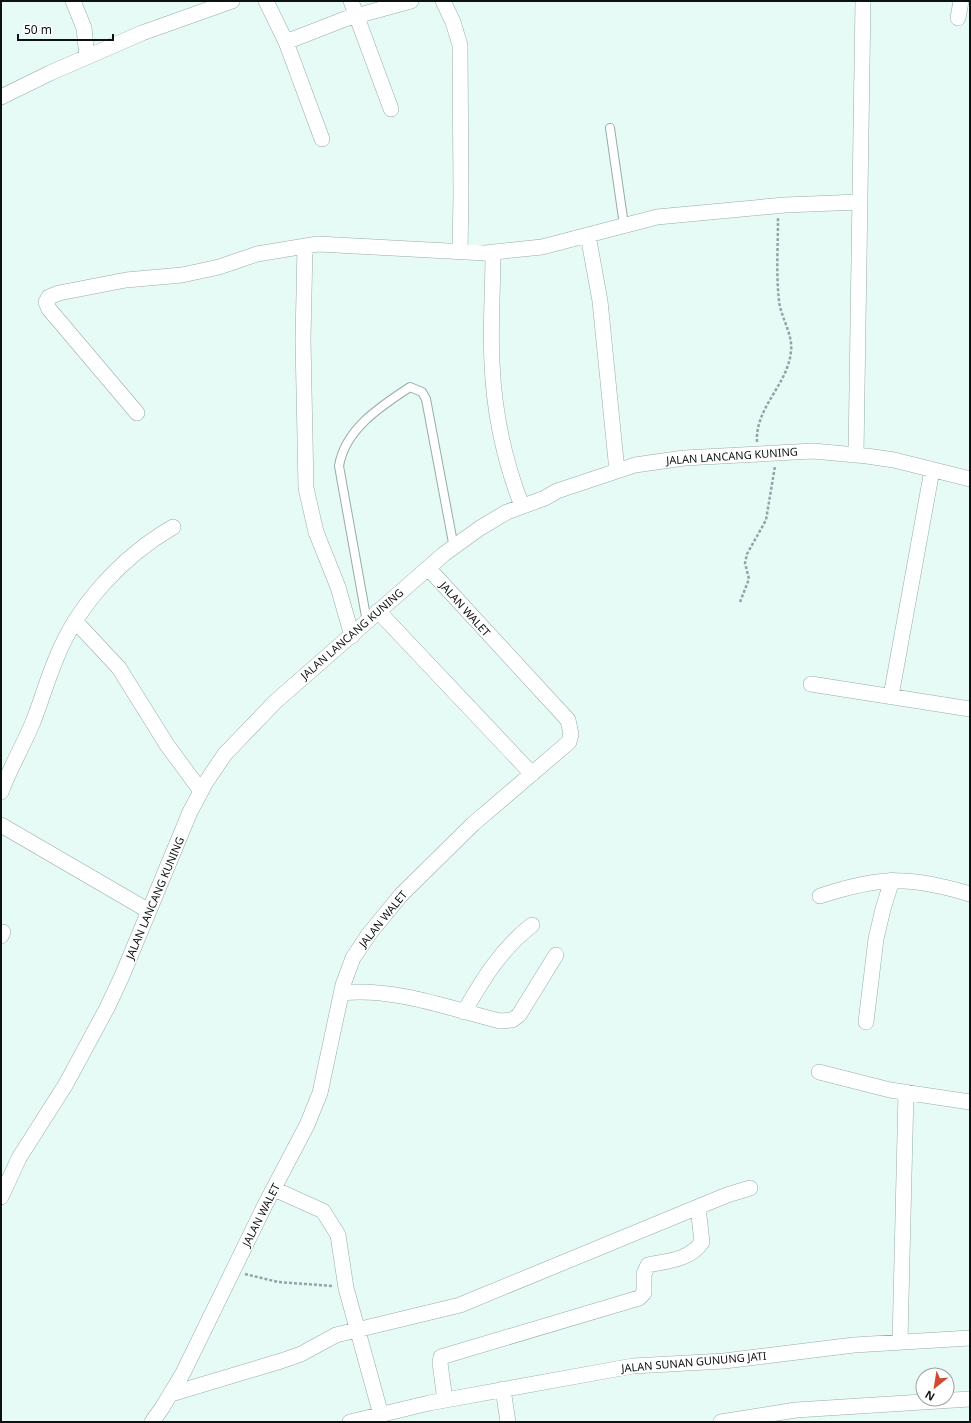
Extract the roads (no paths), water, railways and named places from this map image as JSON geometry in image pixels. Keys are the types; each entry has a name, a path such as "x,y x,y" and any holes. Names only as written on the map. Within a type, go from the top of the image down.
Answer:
{"street":[{"path":"73,1 84,28 87,57"},
{"path":"1,97 142,33 232,1"},
{"path":"266,1 286,42 322,138"},
{"path":"351,1 392,109"},
{"path":"286,42 315,29 411,1"},
{"path":"443,1 453,22 460,45 460,252"},
{"path":"856,454 863,1"},
{"path":"958,18 961,1"},
{"path":"137,413 49,309 46,302 49,297 59,293 126,280 182,275 219,267 257,254 318,244 493,253 542,247 657,217 778,206 860,202"},
{"path":"588,235 600,301 617,470"},
{"path":"305,246 303,340 306,488 316,532 324,556 338,587 352,636"},
{"path":"493,253 492,362 495,402 511,476 522,506"},
{"name":"JALAN LANCANG KUNING","path":"1,1197 5,1178 66,1084 89,1042 122,976 190,812 201,791 225,754 275,702 428,568 480,528 522,506 545,498 557,491 617,470 636,465 684,458 813,451 856,454 894,460 970,480"},
{"path":"891,696 932,470"},
{"path":"1,792 32,725 56,659 87,603 116,571 173,526"},
{"name":"JALAN WALET","path":"152,1422 170,1394 213,1315 233,1270 307,1125 320,1093 342,993 353,958 369,934 401,895 473,824 569,742 571,734 568,720 428,568"},
{"path":"378,612 532,774"},
{"path":"76,622 119,668 167,745 201,791"},
{"path":"811,684 970,709"},
{"path":"1,825 149,911"},
{"path":"820,896 862,884 892,880 926,883 970,894"},
{"path":"866,1022 876,939 892,880"},
{"path":"464,1012 500,955 514,939 532,925"},
{"path":"342,993 355,991 381,993 500,1021 512,1020 519,1014 556,955"},
{"path":"819,1072 890,1090 970,1102"},
{"path":"900,1342 906,1092"},
{"path":"170,1394 281,1362 301,1354 336,1335 460,1305 727,1195 750,1188"},
{"path":"274,1189 323,1211 338,1235 346,1288 381,1415"},
{"path":"445,1400 440,1363 441,1357 639,1298 644,1293 644,1274 648,1265 685,1256 698,1249 702,1242 698,1208"},
{"name":"JALAN SUNAN GUNUNG JATI","path":"350,1422 445,1400 633,1366 724,1361 854,1345 970,1338"},
{"path":"503,1389 508,1422"},
{"path":"721,1422 796,1410 970,1399"}],"lane":[{"path":"610,128 624,225"},
{"path":"366,622 339,466 340,459 348,440 379,407 410,387 422,392 426,399 454,548"}]}
